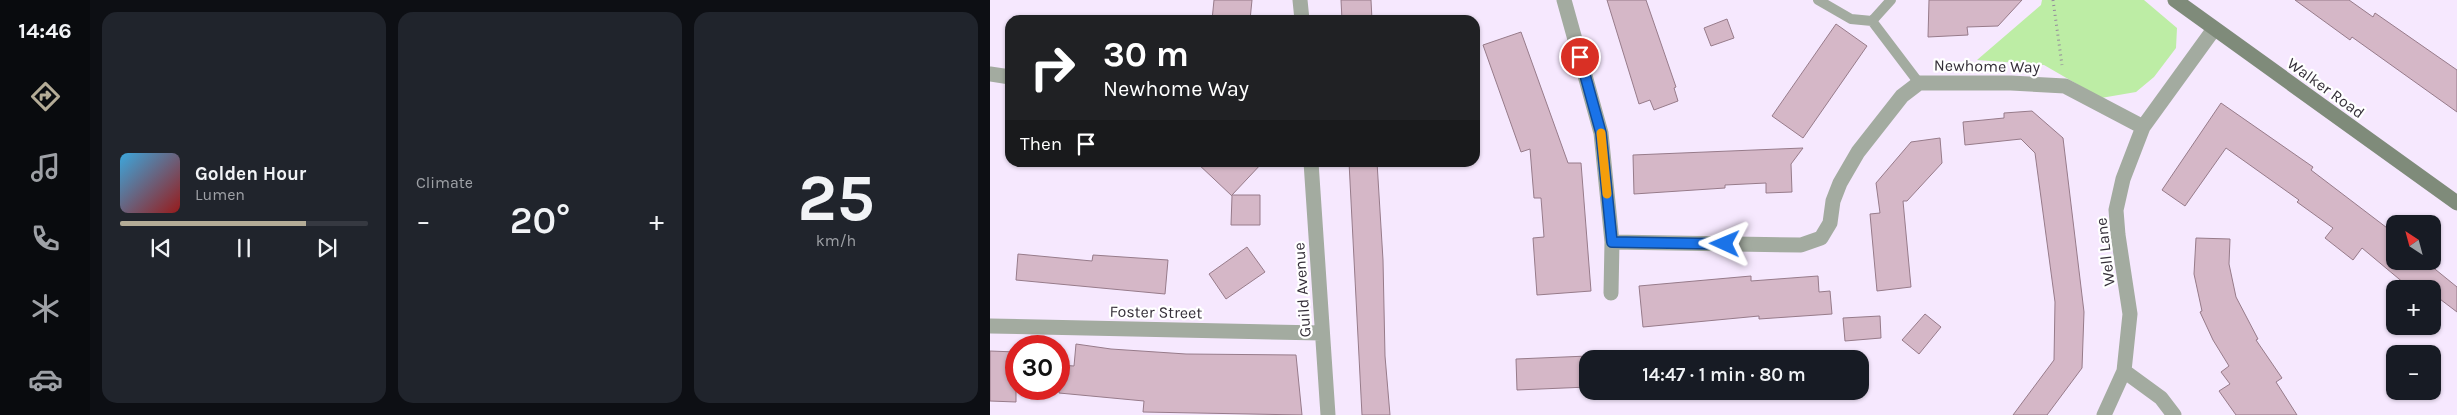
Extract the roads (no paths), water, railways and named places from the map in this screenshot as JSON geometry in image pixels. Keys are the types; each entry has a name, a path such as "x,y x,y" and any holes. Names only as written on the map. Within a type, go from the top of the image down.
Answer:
{"street":[{"path":"1300,0 1302,15"},
{"path":"1564,0 1601,133 1612,242 1610,293"},
{"name":"Walker Road","path":"2175,0 2457,203"},
{"name":"Well Lane","path":"2104,415 2124,372 2130,314 2116,210 2123,179 2143,127 2214,29"},
{"path":"990,74 1005,76"},
{"name":"Newhome Way","path":"1612,242 1801,245 1822,238 1830,223 1833,201 1840,183 1858,152 1902,96 1919,82 2012,82 2065,86 2143,127"},
{"name":"Guild Avenue","path":"1311,167 1328,415"},
{"name":"Foster Street","path":"990,326 1322,333"},
{"path":"2124,372 2162,398 2174,415"}],"lane":[{"path":"1818,0 1851,18 1872,21 1919,82"},
{"path":"1872,21 1891,0"}]}
